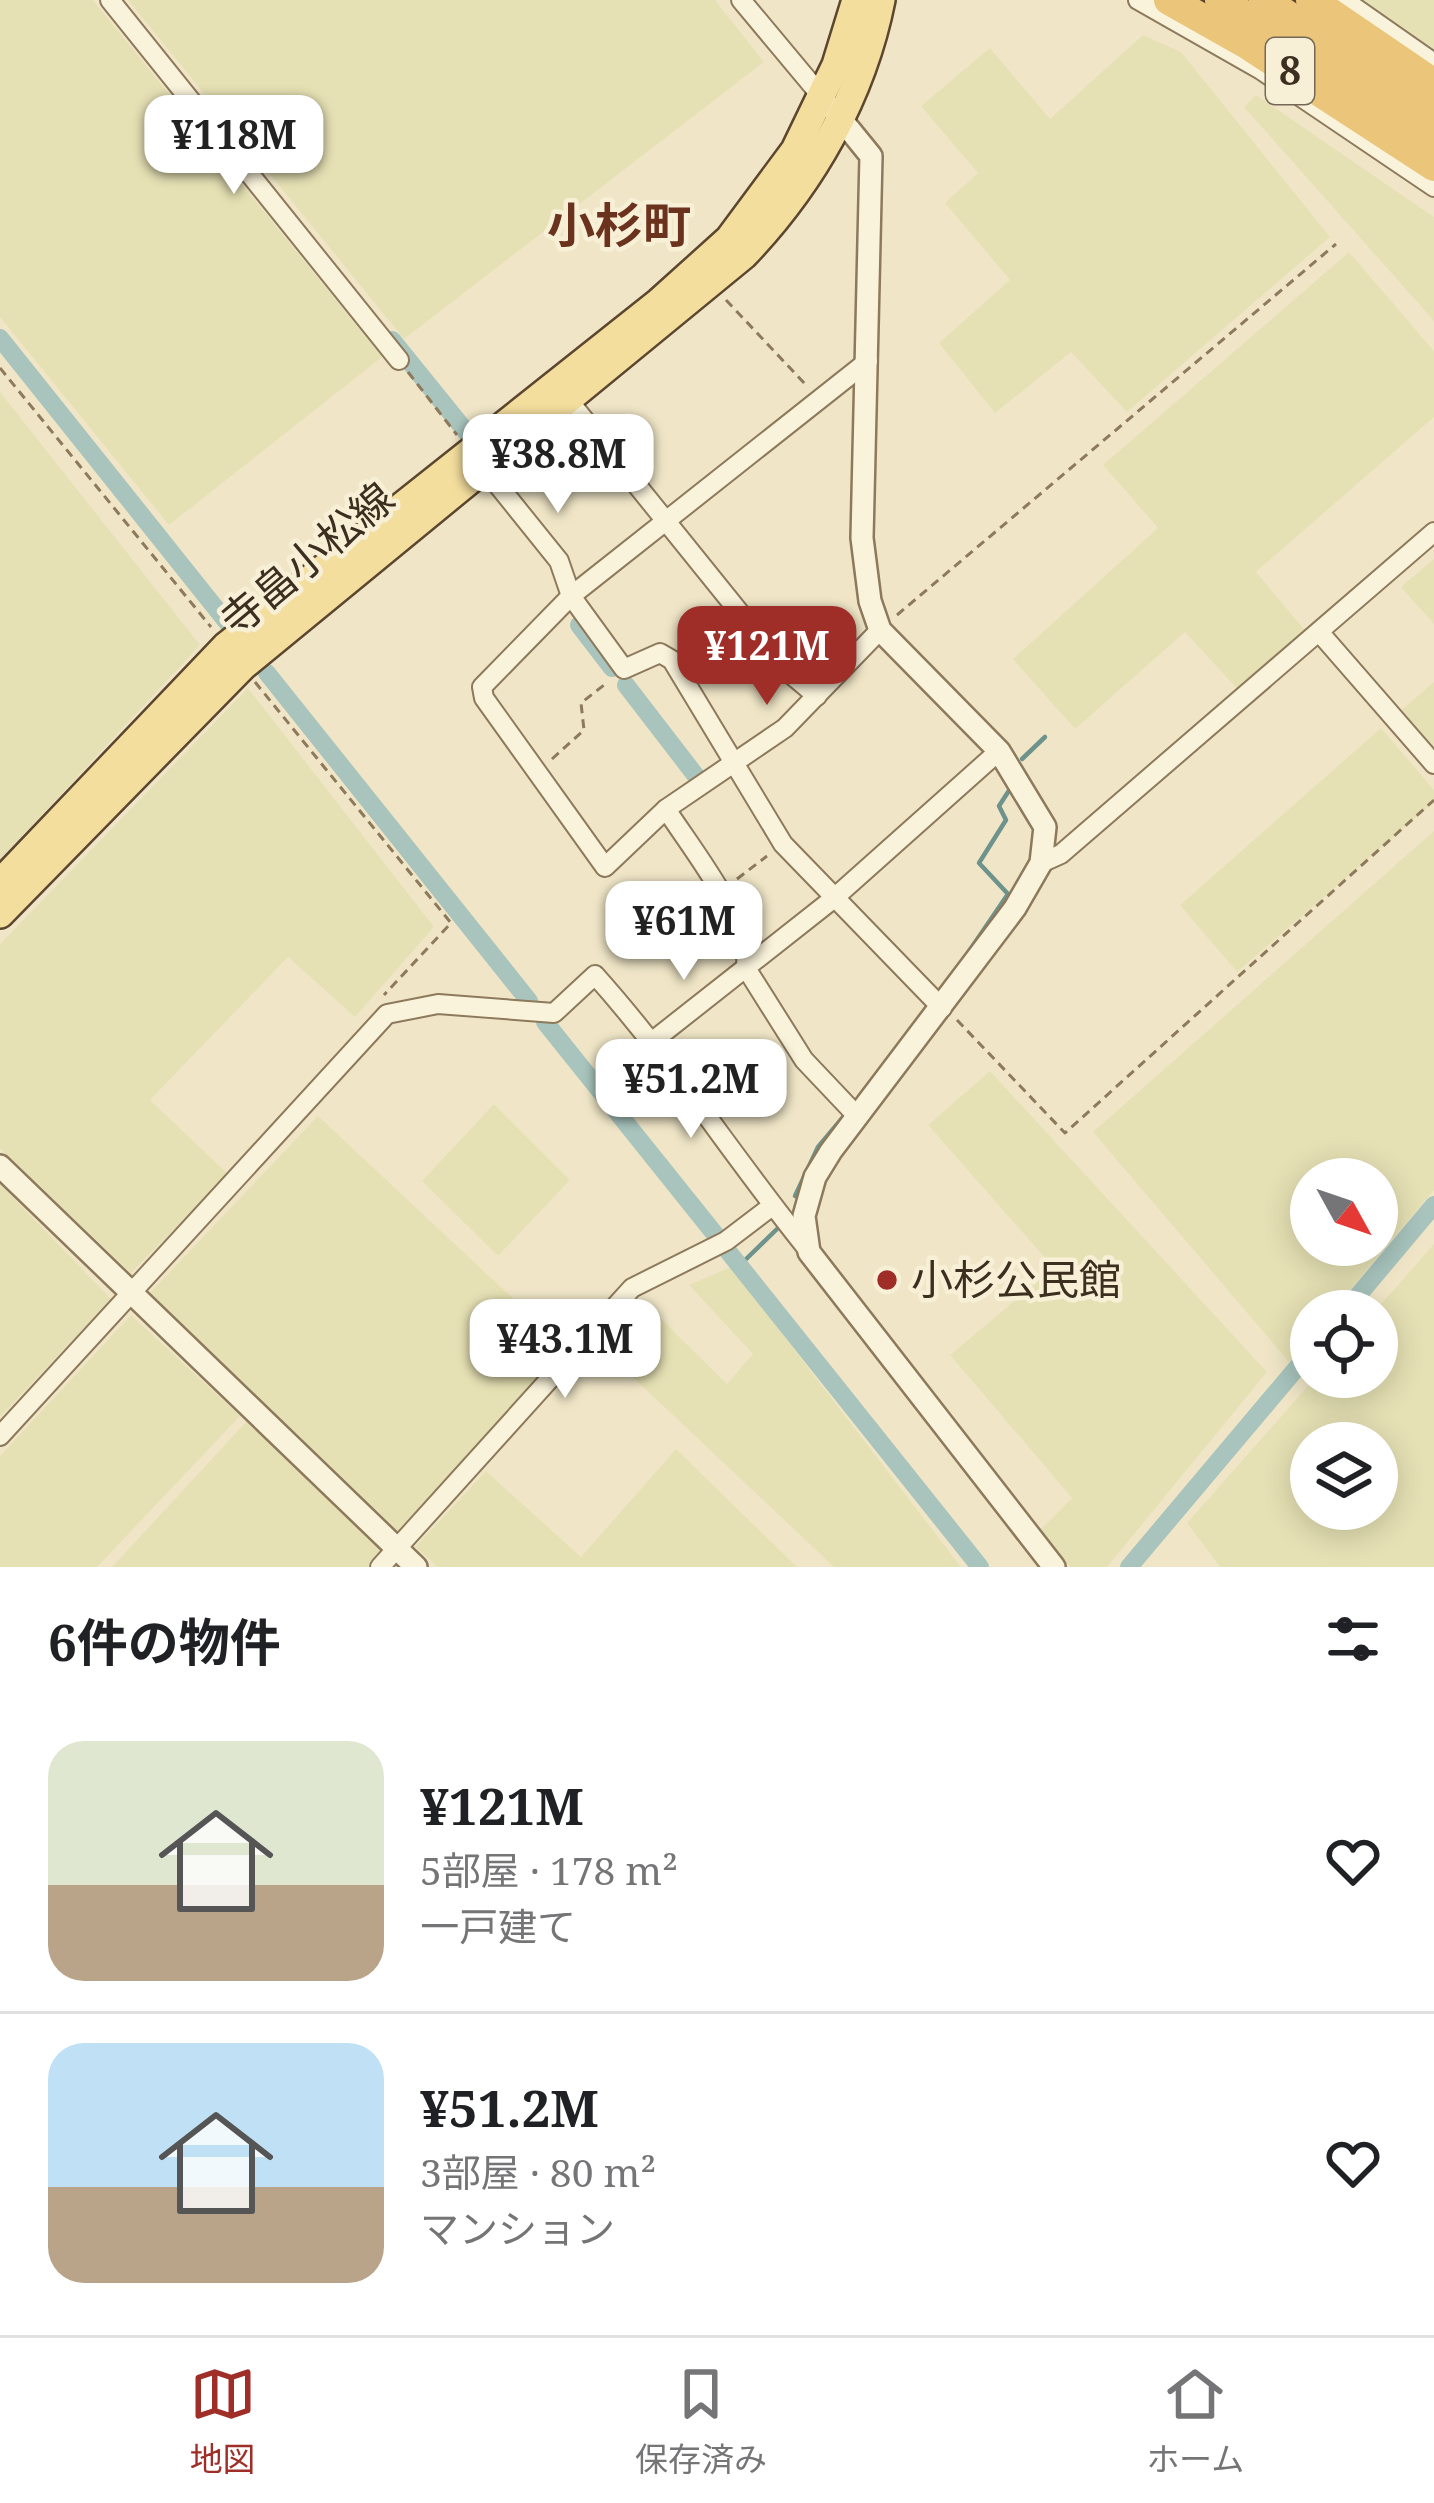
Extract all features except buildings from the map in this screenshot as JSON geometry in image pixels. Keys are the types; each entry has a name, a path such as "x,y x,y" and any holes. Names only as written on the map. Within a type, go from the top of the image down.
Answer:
{"highway":[{"name":"8","path":"1168,0 1266,56 1434,166"},
{"name":"8","path":"1220,0 1434,136"},
{"name":"8","path":"1264,0 1366,62 1434,112"},
{"name":"8","path":"1311,0 1434,84"}],"main road":[{"name":"寺畠小松線","path":"0,883 235,656 478,461 729,239 784,169 822,97 856,0"},
{"name":"寺畠小松線","path":"478,461 569,401 712,285 768,230 841,119 863,69 881,0"},
{"name":"寺畠小松線","path":"0,914 235,656"}],"street":[{"path":"110,0 399,360"},
{"path":"741,0 871,156 862,538 870,601 880,630 999,751 1045,827 1042,862 942,1008 814,1177 803,1216 809,1252"},
{"path":"1138,0 1261,70 1434,187"},
{"path":"1344,0 1434,63"},
{"path":"868,361 665,517 657,531 571,596 482,687 484,698 540,770 605,867 666,809 736,764 817,696 880,630"},
{"path":"569,401 785,670 817,696"},
{"path":"478,461 559,561 571,596 624,669 660,653 672,660 783,844 942,1008"},
{"path":"1042,862 1061,854 1434,532"},
{"path":"1320,633 1434,764"},
{"path":"654,1040 833,899 999,751"},
{"path":"666,809 719,892 748,955 746,968 804,1060 858,1117"},
{"path":"0,1436 387,1014 439,1004 554,1012 595,975 654,1040 772,1206 1054,1567"},
{"path":"0,1166 416,1567"},
{"path":"380,1567 632,1288 726,1241 772,1206"}],"path":[{"path":"880,630 1336,244"},
{"path":"712,285 819,399"},
{"path":"399,360 478,461"},
{"path":"0,368 451,923 384,994 387,1014"},
{"path":"540,770 584,730 581,703 624,669"},
{"path":"942,1008 977,1037 1065,1133 1434,800"},
{"path":"719,892 783,844"}],"shaded area":[{"path":"0,0 93,0 382,357 169,525 0,317"},
{"path":"128,0 715,0 764,62 404,339"},
{"path":"1364,0 1434,0 1434,49"},
{"path":"1143,35 1181,52 1330,237 1127,412 1071,352 995,413 939,343 1010,280 945,203 978,173 921,106 990,48 1050,119"},
{"path":"1256,95 1434,217 1434,321 1244,107"},
{"path":"1349,252 1434,351 1434,417 1256,572 1309,635 1242,694 1185,632 1075,729 1013,659 1158,528 1103,465"},
{"path":"0,392 200,645 0,860"},
{"path":"1434,559 1434,624 1401,587"},
{"path":"1434,682 1434,756 1398,713"},
{"path":"248,688 434,927 355,1017 288,957 150,1100 228,1174 131,1273 0,1149 0,944"},
{"path":"1381,728 1434,790 1434,802 1237,972 1180,905"},
{"path":"1434,831 1434,1190 1398,1233 1398,1158 1290,1158 1290,1266 1370,1266 1350,1290 1290,1290 1289,1362 1093,1132"},
{"path":"990,1071 1267,1372 1107,1567 1070,1567 1040,1530 1072,1498 950,1355 1054,1268 928,1125"},
{"path":"494,1104 570,1180 498,1256 422,1181"},
{"path":"318,1116 566,1348 397,1531 147,1296"},
{"path":"0,1184 111,1299 0,1417"},
{"path":"1434,1244 1434,1567 1220,1567 1187,1523 1297,1398 1398,1398 1398,1290 1393,1290"},
{"path":"731,1267 961,1567 834,1567 605,1351 652,1310 727,1384 753,1354 689,1285"},
{"path":"131,1315 240,1416 97,1567 0,1567 0,1456"},
{"path":"247,1421 382,1551 367,1567 112,1567"},
{"path":"676,1449 797,1567 438,1567 415,1547 486,1471 581,1557"}],"waterway":[{"path":"0,338 230,626"},
{"path":"392,340 468,434"},
{"path":"579,625 612,668"},
{"path":"267,673 529,1001"},
{"path":"626,685 696,776"},
{"path":"1022,759 1045,737"},
{"path":"961,963 1008,894 979,863 1006,820 999,806 1010,789"},
{"path":"545,1022 718,1238"},
{"path":"795,1196 818,1147 844,1116"},
{"path":"1363,1290 1434,1205"},
{"path":"740,1265 777,1229"},
{"path":"727,1250 980,1567"},
{"path":"1129,1567 1290,1376"}],"place":[{"name":"小杉公民館","path":"887,1280"}],"district":[{"name":"小杉町","path":"619,226"}]}
